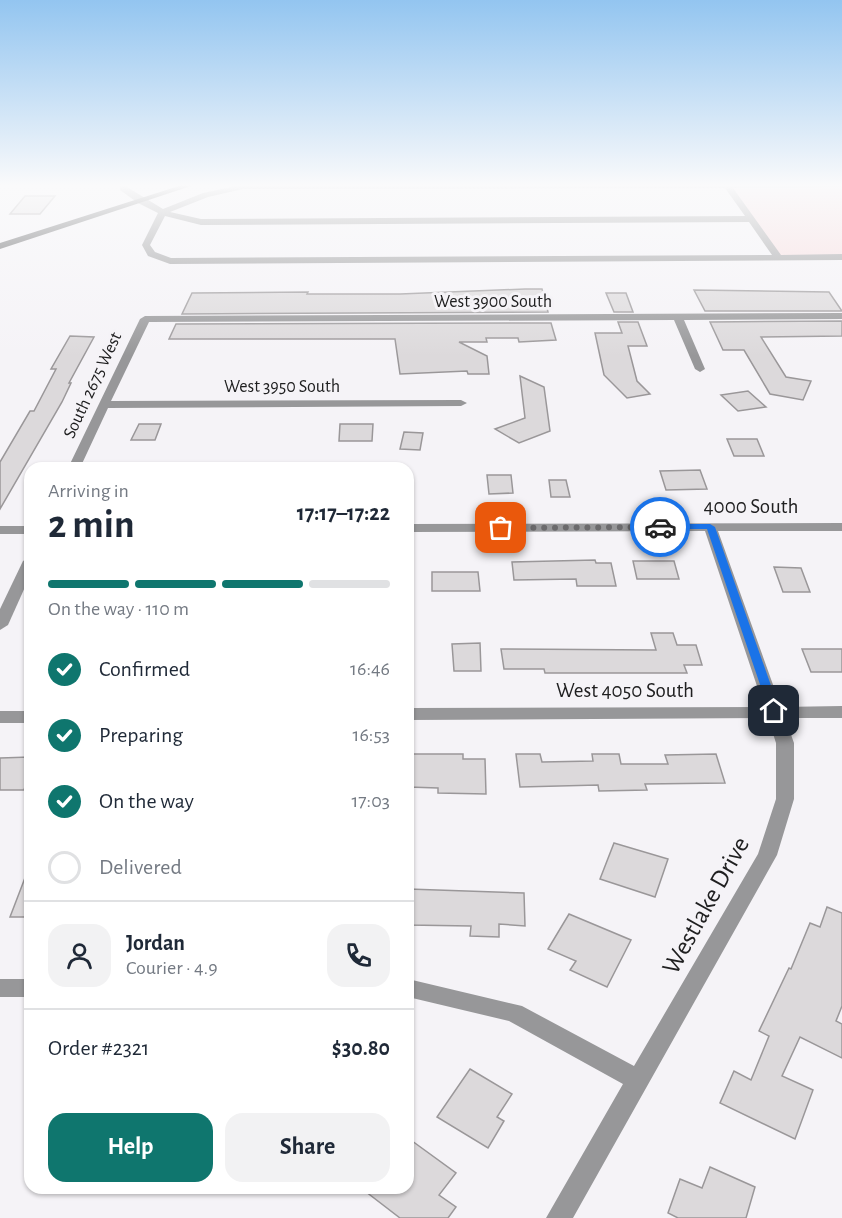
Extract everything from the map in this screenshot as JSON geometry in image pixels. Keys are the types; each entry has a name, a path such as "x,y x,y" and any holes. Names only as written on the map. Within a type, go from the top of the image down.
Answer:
{"street":[{"path":"148,242 146,245 151,254 170,261 842,257"},
{"path":"768,242 778,257"},
{"name":"West 3900 South","path":"145,319 842,316"},
{"path":"678,317 700,369"},
{"name":"South 2675 West","path":"77,462 145,319"},
{"name":"West 3950 South","path":"104,405 461,403"},
{"name":"4000 South","path":"414,528 842,526"},
{"name":"Westlake Drive","path":"559,1218 767,855 785,799 785,743 710,527"},
{"path":"0,530 24,530"},
{"path":"0,625 24,574"},
{"name":"West 4050 South","path":"414,714 842,712"},
{"path":"0,717 24,717"},
{"path":"0,988 24,988"},
{"path":"414,989 514,1013 638,1080"}],"shaded area":[{"path":"770,242 842,242 842,255 779,255"}],"building":[{"path":"542,289 548,312 182,314 192,293 400,294"},
{"path":"694,290 829,292 842,311 705,311"},
{"path":"606,293 626,293 633,312 614,312"},
{"path":"842,321 842,336 761,337 786,377 811,381 803,400 770,394 744,350 723,350 710,322"},
{"path":"618,322 638,322 647,346 628,346 637,381 650,394 627,398 604,375 595,333 622,333"},
{"path":"551,323 556,340 519,342 518,338 486,338 487,342 459,342 487,356 489,374 468,374 467,371 400,374 395,339 169,339 176,324"},
{"path":"70,336 94,337 69,383 71,383 62,402 27,462 24,462 24,468 0,509 0,462 30,411 34,411 56,369 51,369"},
{"path":"520,376 544,387 550,431 519,443 495,429 525,418"},
{"path":"748,391 766,407 738,411 721,395"},
{"path":"139,424 161,424 155,440 131,440"},
{"path":"340,424 373,424 372,441 339,441"},
{"path":"404,432 423,433 420,450 400,449"},
{"path":"727,439 757,439 764,456 734,456"},
{"path":"700,470 707,489 666,490 660,471"},
{"path":"487,475 511,475 513,493 489,494"},
{"path":"549,480 566,480 570,497 551,497"},
{"path":"595,560 596,563 611,563 616,586 577,586 576,579 514,580 512,562"},
{"path":"633,561 674,561 679,579 637,579"},
{"path":"774,567 801,568 810,592 783,592"},
{"path":"432,572 478,572 480,591 432,591"},
{"path":"651,633 673,633 677,645 696,645 702,665 684,665 687,673 545,673 544,669 504,669 501,649 656,650"},
{"path":"480,643 481,671 454,671 452,644"},
{"path":"802,649 842,649 842,672 811,672"},
{"path":"414,754 463,754 463,759 485,759 486,794 438,793 438,788 414,787"},
{"path":"516,754 540,754 542,762 593,761 592,754 619,754 621,764 668,764 665,755 716,754 725,783 645,784 647,790 599,791 598,785 520,787"},
{"path":"24,757 24,790 0,790 0,758"},
{"path":"614,843 668,859 655,897 600,879"},
{"path":"24,880 24,917 10,917"},
{"path":"414,889 524,893 525,926 499,924 499,937 470,936 471,926 414,925"},
{"path":"827,907 842,913 842,1006 836,1021 842,1024 842,1058 800,1037 782,1076 813,1090 795,1139 720,1103 734,1071 751,1080 769,1036 759,1031 789,968 791,969 810,923 820,927"},
{"path":"569,914 631,940 607,987 570,970 576,961 548,949"},
{"path":"470,1069 512,1094 497,1117 504,1121 488,1148 437,1117"},
{"path":"414,1142 456,1173 439,1195 456,1207 448,1218 400,1218 369,1194 414,1194"},
{"path":"710,1167 755,1187 746,1218 678,1218 668,1213 680,1179 702,1188"}],"way so far":[{"path":"501,528 660,527"}],"route":[{"path":"660,527 710,527 774,711"}]}
